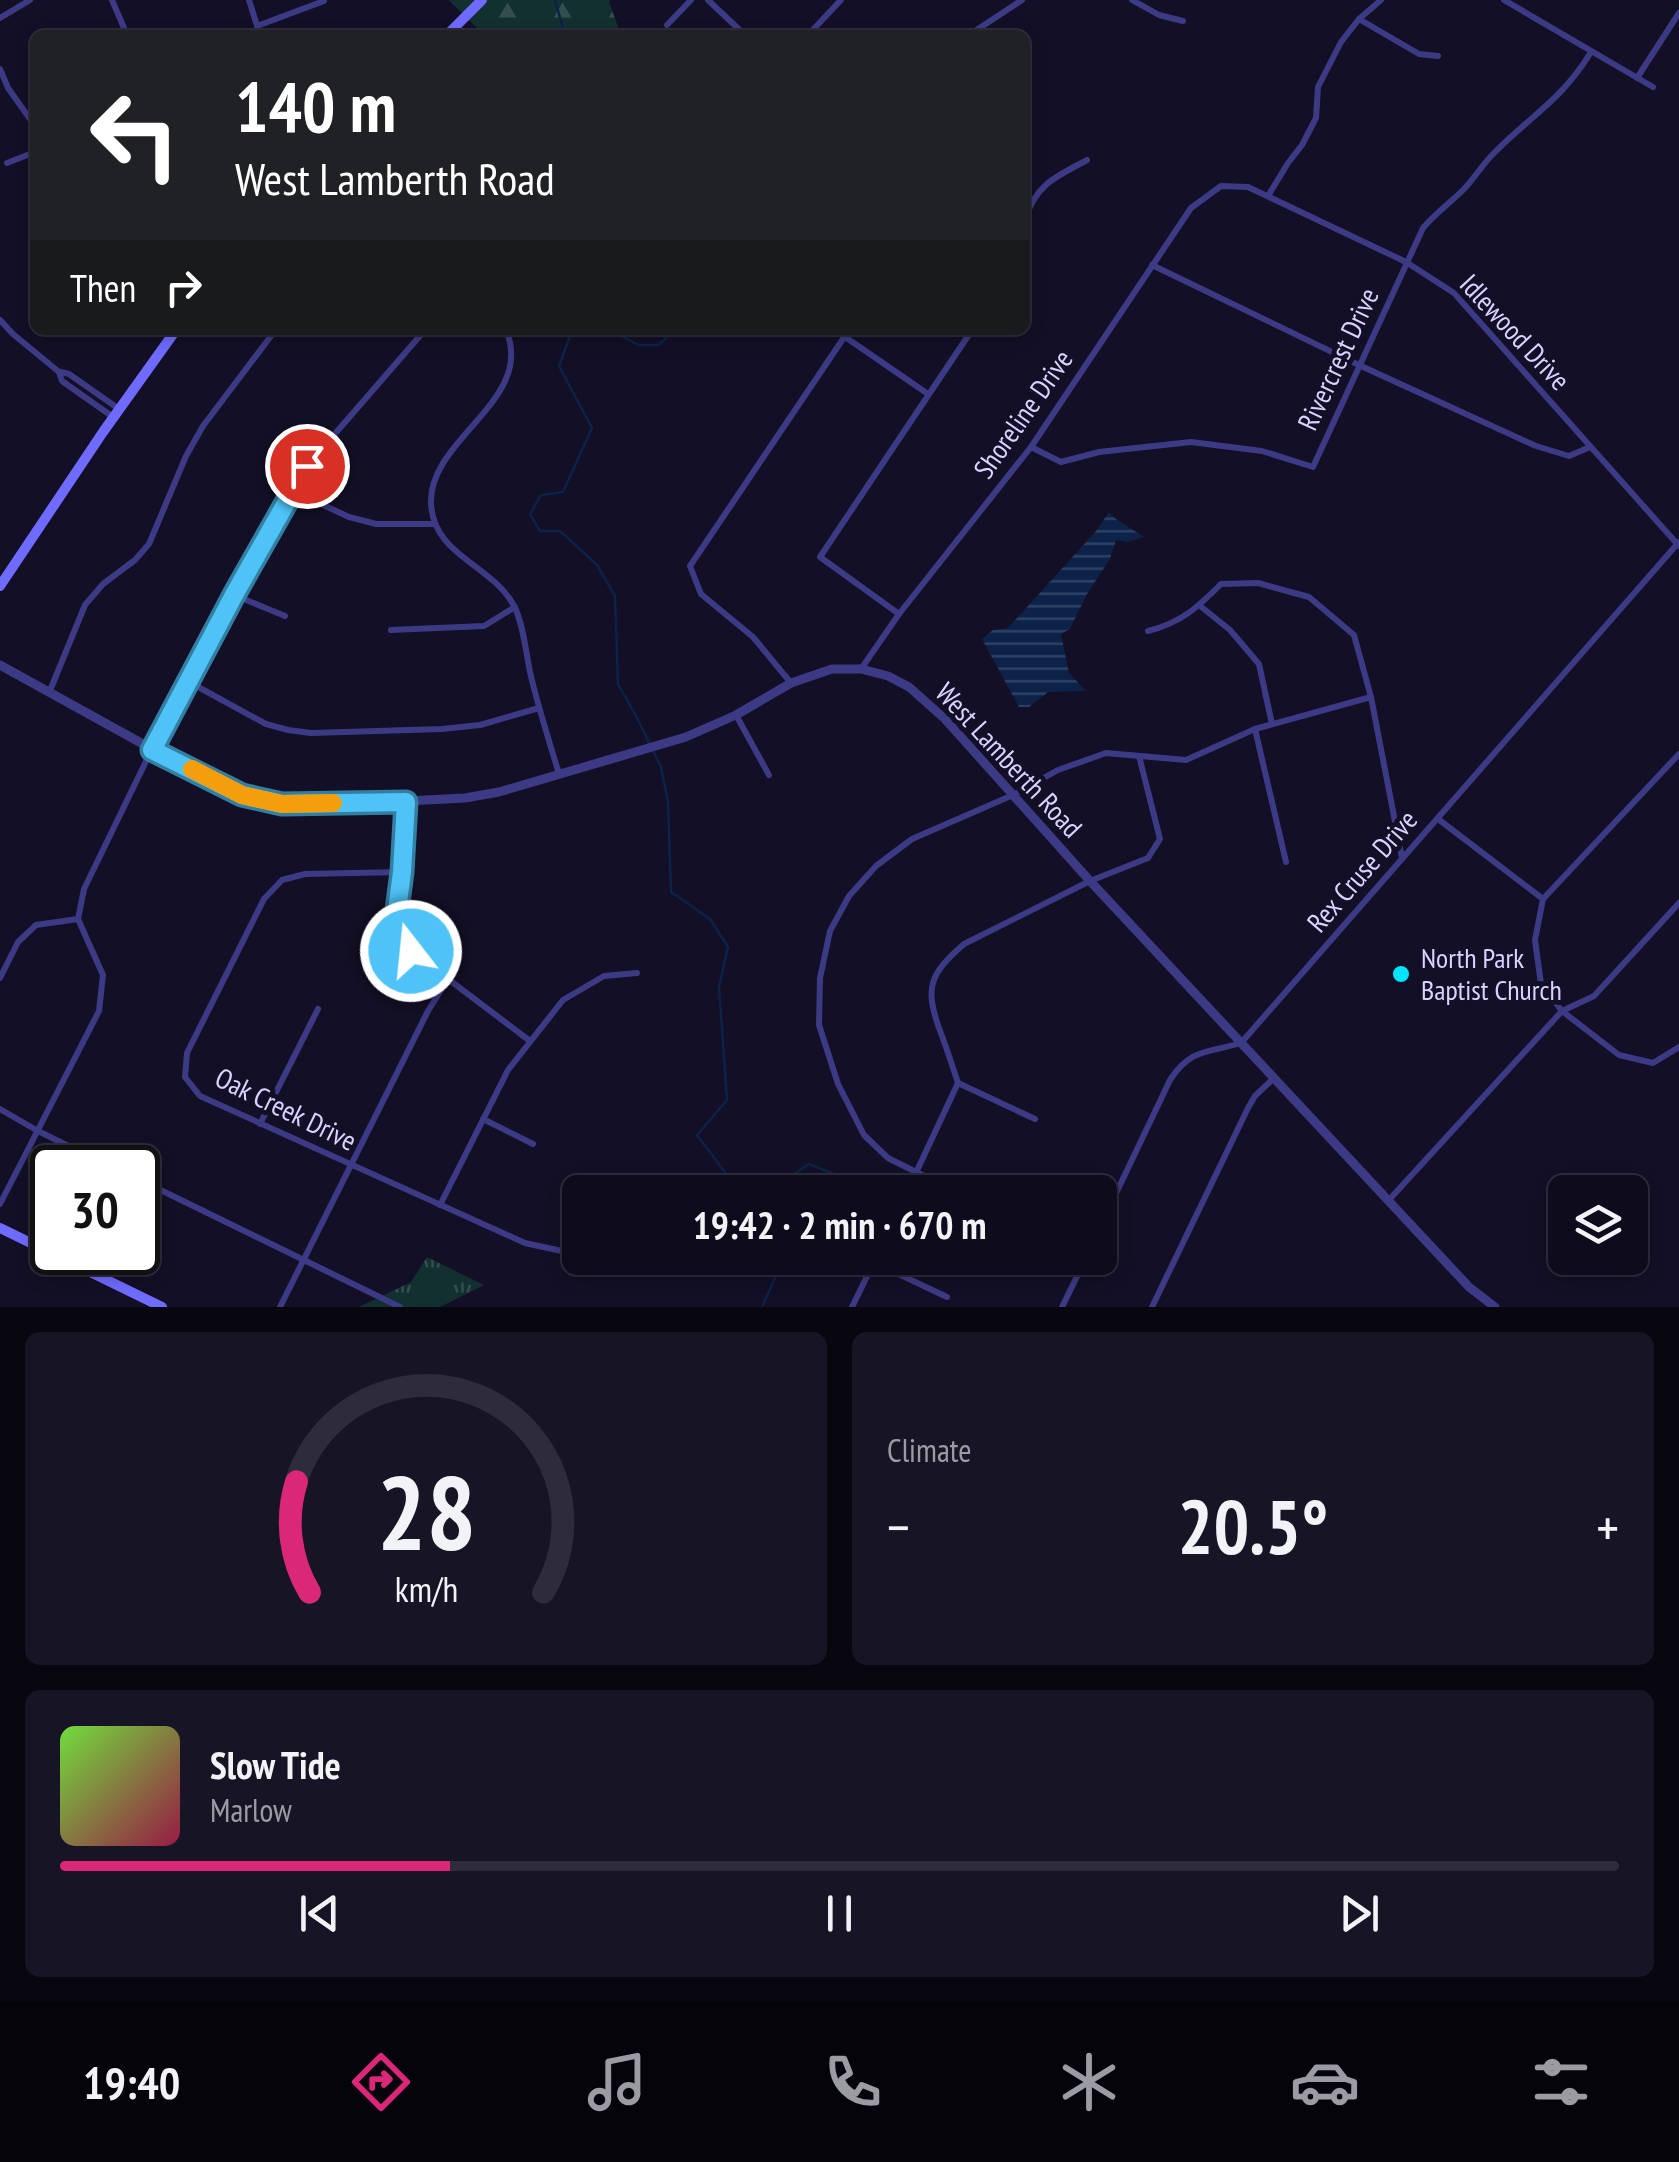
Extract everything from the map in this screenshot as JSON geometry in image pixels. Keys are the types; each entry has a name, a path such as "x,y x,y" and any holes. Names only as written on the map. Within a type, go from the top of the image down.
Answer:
{"main road":[{"path":"452,30 482,0"},
{"path":"0,586 172,335"},
{"path":"0,1228 162,1307"}],"street":[{"path":"0,18 30,0"},
{"path":"112,0 126,30"},
{"path":"241,0 253,13"},
{"path":"249,0 259,30"},
{"path":"667,25 690,0"},
{"path":"708,0 740,30"},
{"path":"813,30 841,0"},
{"path":"977,30 1022,0"},
{"path":"1132,0 1159,15 1183,20"},
{"path":"1268,196 1316,118 1318,87 1341,42 1380,0"},
{"path":"1504,0 1653,88"},
{"path":"258,26 324,1"},
{"path":"1637,78 1679,13"},
{"path":"1359,19 1420,54 1438,56"},
{"name":"Rivercrest Drive","path":"1031,447 1062,462 1099,452 1192,442 1262,451 1313,467 1423,228 1493,154 1556,99 1591,52"},
{"path":"0,69 30,119"},
{"path":"7,163 30,154"},
{"path":"1030,210 1046,182 1087,160"},
{"name":"Idlewood Drive","path":"1221,186 1248,187 1268,196 1406,262 1454,294 1678,544"},
{"name":"Shoreline Drive","path":"861,669 899,614 1031,447 1191,208 1221,186"},
{"path":"1152,265 1536,446 1569,456 1590,446"},
{"path":"0,320 59,372 69,374 116,413"},
{"path":"48,694 85,605 149,544 203,426 272,335"},
{"path":"0,1204 99,1012 103,975 78,919 84,889 152,750 292,490 307,466 421,335"},
{"path":"508,335 512,342 509,367 502,388 446,457 435,478 431,500 434,524 453,550 497,582 515,607 538,708 560,774"},
{"path":"791,683 753,637 701,594 690,566 846,335"},
{"path":"850,335 928,394"},
{"path":"899,614 820,557 969,335"},
{"path":"292,490 349,517 376,524 434,524"},
{"name":"Rex Cruse Drive","path":"1241,1043 1678,544"},
{"path":"1148,631 1171,625 1222,584 1258,583 1309,597 1354,634 1371,698 1402,860"},
{"path":"234,595 284,616"},
{"path":"1199,606 1230,630 1258,664 1272,724"},
{"path":"391,630 484,626 515,607"},
{"name":"West Lamberth Road","path":"0,666 242,795 282,804 406,802 499,792 686,738 791,683 832,669 861,669 888,676 909,686 945,719 1273,1079 1469,1286 1494,1307"},
{"path":"188,682 266,724 311,733 442,730 480,725 538,708"},
{"path":"920,1175 888,1158 864,1134 838,1084 819,1026 820,978 830,931 849,896 876,866 912,838 1013,795 1058,770 1106,753 1186,760 1255,728 1371,698"},
{"path":"736,715 769,774"},
{"path":"1255,728 1286,862"},
{"path":"1679,754 1542,900 1534,940 1541,984 1562,1011 1619,1055 1653,1063 1679,1047"},
{"path":"916,1173 958,1083 930,1002 934,978 964,944 1148,858 1160,839 1139,756"},
{"path":"406,802 396,918 411,951 530,1040"},
{"path":"1438,819 1542,900"},
{"name":"Oak Creek Drive","path":"402,872 306,874 282,880 264,899 187,1052 186,1077 200,1096 260,1124 525,1244 562,1251"},
{"path":"1388,1201 1562,1011 1594,996 1679,903"},
{"path":"0,978 18,942 36,925 78,919"},
{"path":"440,1205 508,1070 562,1000 604,976 637,974"},
{"path":"280,1307 428,1010 448,978"},
{"path":"260,1124 318,1009"},
{"path":"1117,1191 1181,1064 1199,1053 1241,1043"},
{"path":"1152,1307 1248,1108 1273,1079"},
{"path":"958,1083 1035,1119"},
{"path":"0,1109 66,1145"},
{"path":"483,1119 533,1144"},
{"path":"160,1190 400,1307"},
{"path":"852,1307 867,1275"},
{"path":"904,1275 947,1297"},
{"path":"1062,1307 1078,1275"}],"green space":[{"path":"449,0 610,0 619,30 479,30"},
{"path":"427,1257 484,1285 440,1307 359,1307 411,1282"}],"water":[{"path":"1109,512 1144,537 1127,542 1116,540 1110,559 1070,629 1061,634 1069,673 1086,691 1048,692 1029,707 1019,707 982,639 993,630 1008,628"}],"waterway":[{"path":"555,0 564,30"},
{"path":"572,335 559,366 592,428 563,492 541,495 530,514 540,531 560,531 597,565 615,596 618,684 661,767 668,802 671,892 710,919 728,947 719,987 727,1100 697,1135 727,1175"},
{"path":"620,335 638,345 659,345 669,335"},
{"path":"793,1175 809,1164 834,1175"},
{"path":"762,1307 776,1275"}],"slow traffic":[{"path":"192,769 242,795 282,804 333,803"}],"place":[{"name":"North Park Baptist Church","path":"1401,974"}],"route":[{"path":"307,466 152,750 242,795 282,804 406,802 396,918 411,951"}]}
